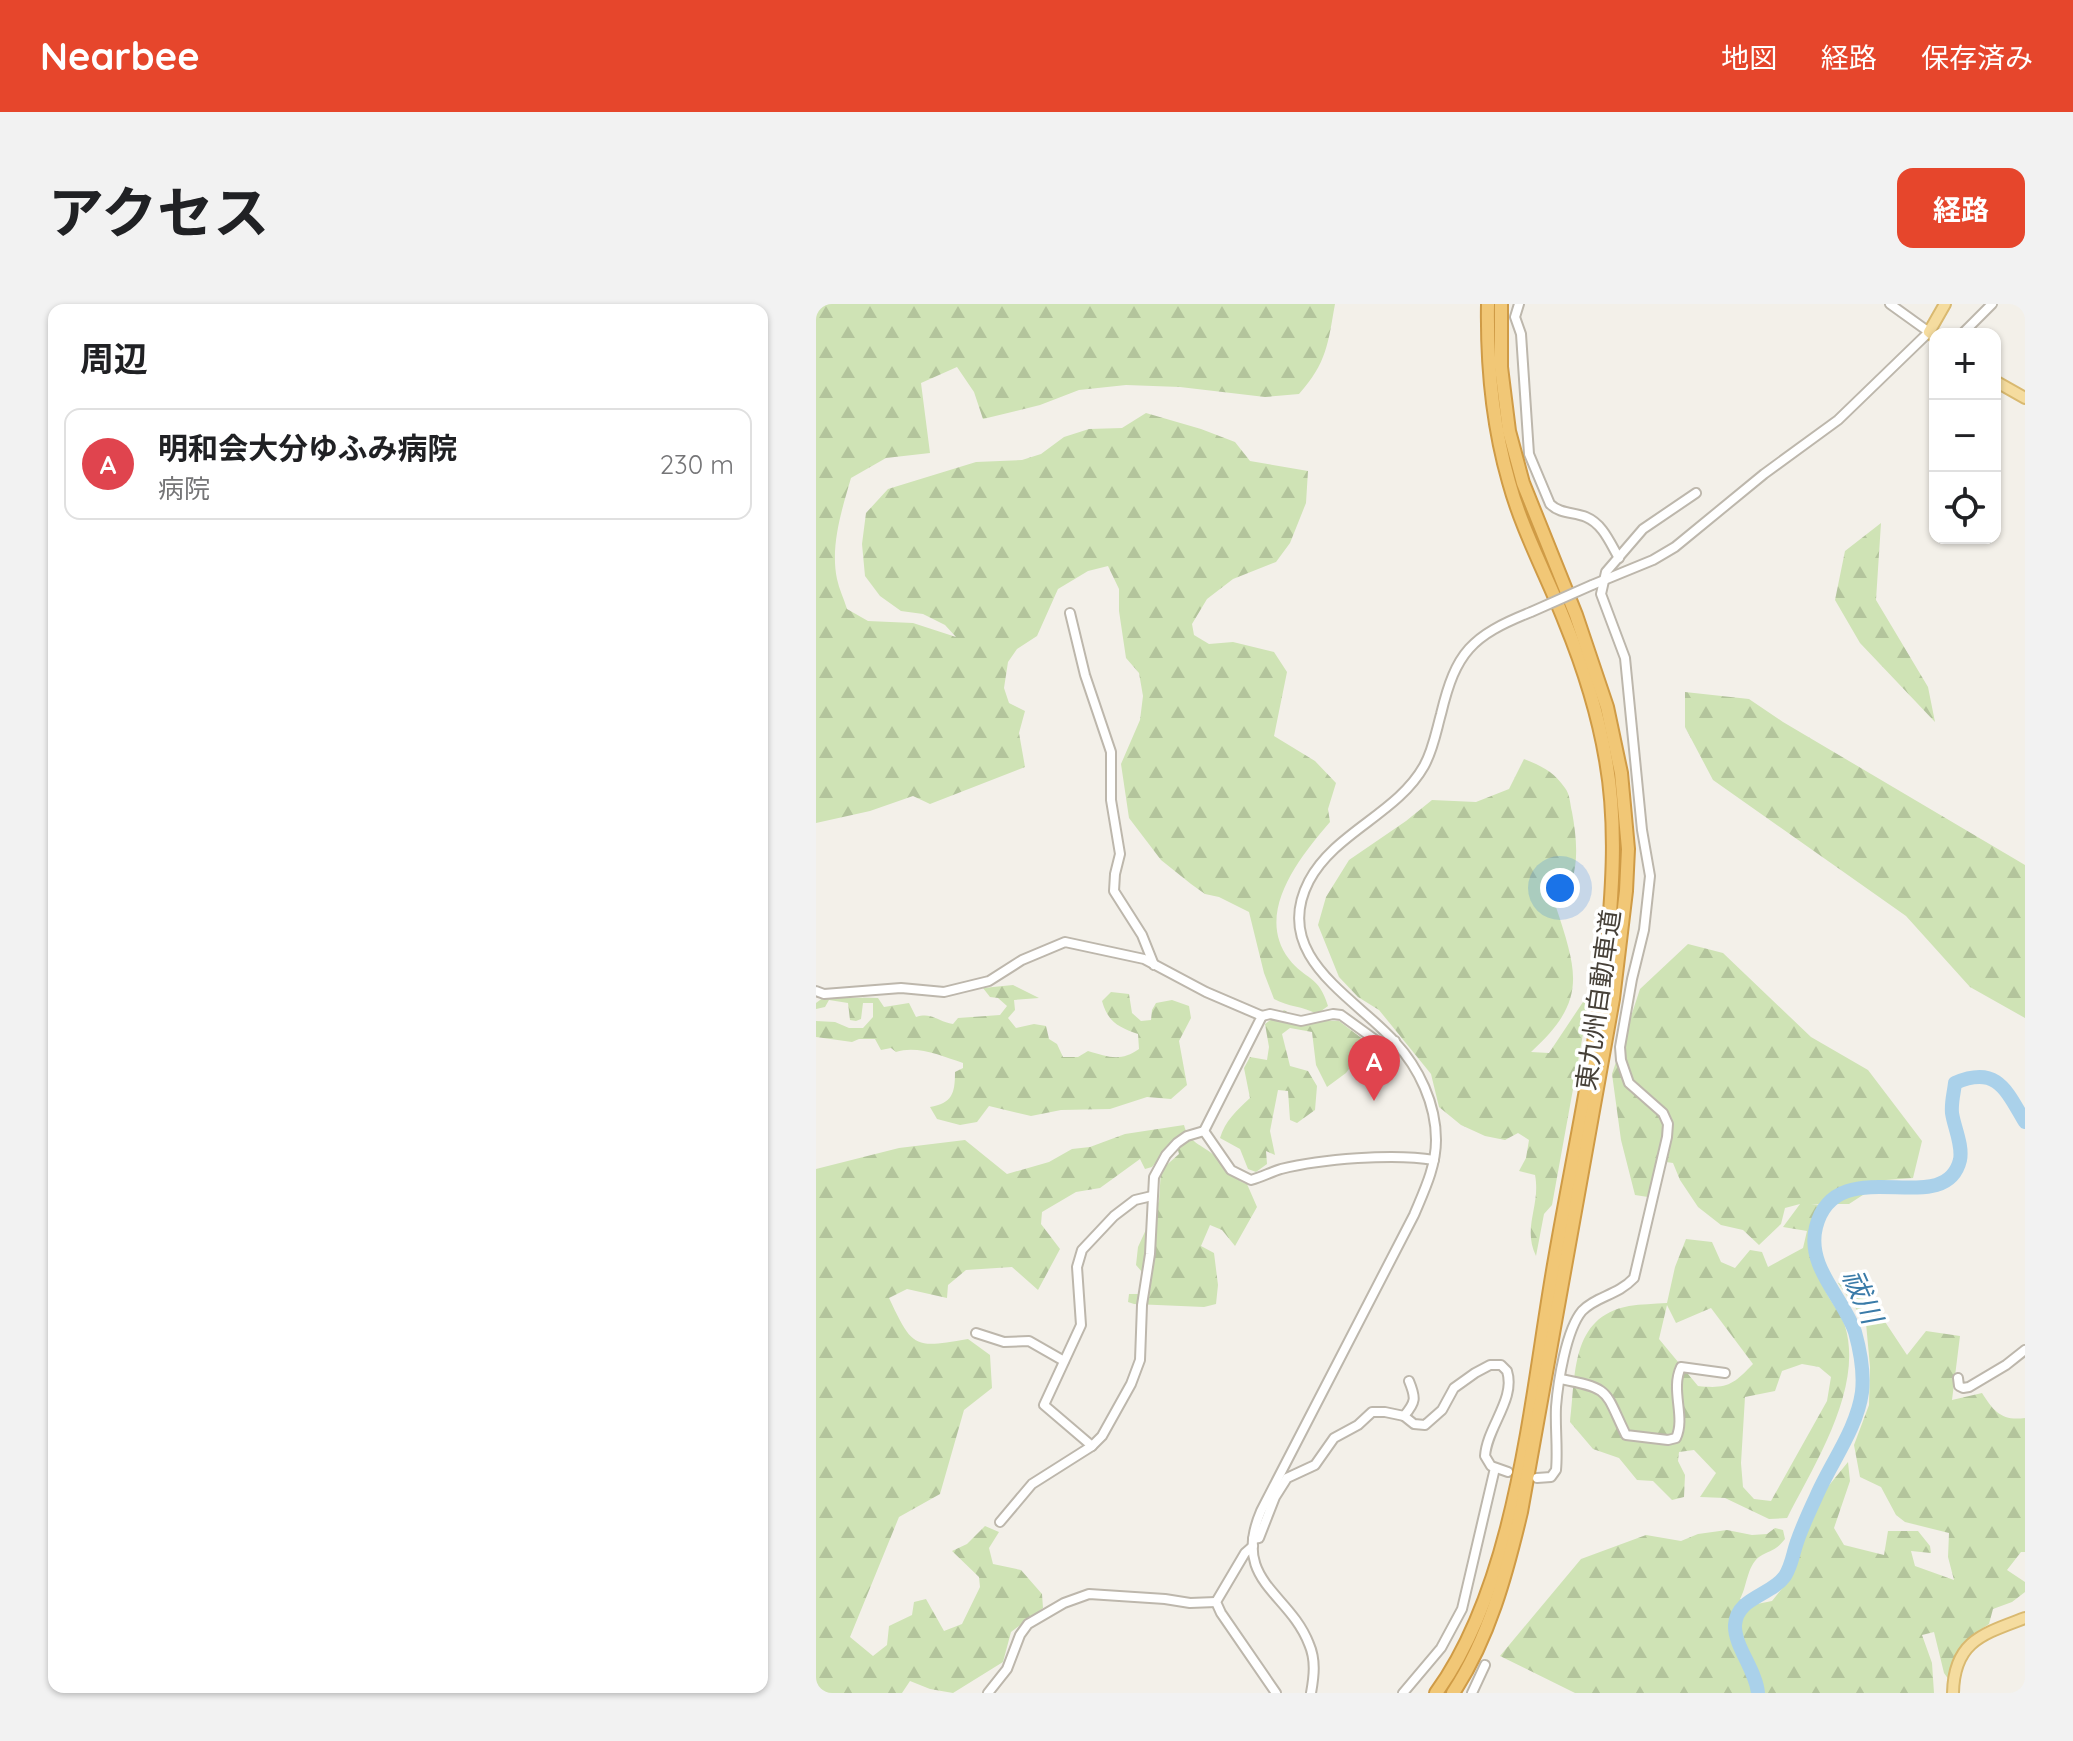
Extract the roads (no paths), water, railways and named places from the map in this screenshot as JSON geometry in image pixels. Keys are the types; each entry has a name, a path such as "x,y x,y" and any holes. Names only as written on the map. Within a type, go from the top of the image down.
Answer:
{"highway":[{"name":"東九州自動車道","path":"1436,1693 1462,1652 1479,1613 1511,1510 1591,1064 1613,889 1613,825 1606,759 1575,650 1509,485 1492,402 1487,351 1488,304"},
{"name":"東九州自動車道","path":"1453,1693 1491,1617 1507,1572 1521,1512 1611,1012 1626,891 1626,813 1615,737 1594,662 1523,483 1512,444 1504,399 1501,304"}],"main road":[{"path":"1935,328 1945,304"},
{"path":"2001,384 2025,398"},
{"path":"1953,1693 1955,1668 1969,1644 2025,1618"}],"street":[{"path":"1519,304 1515,317 1521,334 1529,454 1550,504 1556,510 1589,518 1601,527 1619,558"},
{"path":"1890,304 1929,332"},
{"path":"1968,328 1992,304"},
{"path":"1311,1693 1314,1665 1309,1641 1261,1578 1253,1542 1261,1511 1414,1215 1434,1160 1435,1129 1428,1096 1417,1072 1395,1041 1317,968 1303,940 1300,913 1309,881 1338,846 1393,803 1423,769 1434,744 1450,679 1461,658 1487,634 1653,560 1675,547 1744,489 1838,420 1929,337"},
{"path":"1537,1478 1551,1477 1556,1470 1556,1405 1569,1338 1576,1321 1584,1309 1619,1293 1634,1278 1646,1237 1668,1124 1663,1113 1629,1083 1621,1060 1620,1047 1644,930 1650,876 1642,830 1626,664 1602,601 1602,582 1606,572 1648,524 1696,493"},
{"path":"1070,613 1085,675 1111,752 1111,800 1120,854 1114,891 1142,935 1154,965"},
{"path":"816,991 835,994 901,988 944,992 989,981 1022,960 1065,942 1120,953 1154,965 1262,1016 1270,1014 1301,1021 1341,1015 1381,1044 1395,1041"},
{"path":"1000,1522 1032,1484 1092,1446 1102,1436 1122,1400 1140,1360 1142,1305 1154,1213 1154,1177 1166,1155 1187,1136 1204,1131 1262,1016"},
{"path":"1204,1131 1231,1170 1251,1180 1278,1170 1305,1165 1407,1156 1434,1160"},
{"path":"1092,1446 1044,1405 1081,1325 1077,1267 1082,1250 1114,1216 1135,1200 1152,1196"},
{"path":"976,1333 1004,1342 1029,1341 1064,1361"},
{"path":"1958,1378 1959,1386 1969,1387 2025,1350"},
{"path":"1216,1602 1245,1553 1261,1535 1268,1512 1287,1478 1315,1465 1334,1438 1358,1425 1372,1412 1404,1416 1414,1424 1425,1425 1442,1410 1460,1383 1490,1365 1501,1365 1507,1371 1510,1388 1485,1451 1486,1460 1495,1468 1508,1472"},
{"path":"1561,1379 1605,1391 1626,1435 1668,1440 1676,1438 1679,1431 1676,1394 1681,1367 1725,1373"},
{"path":"1404,1416 1415,1402 1409,1381"},
{"path":"1403,1693 1441,1648 1462,1609 1495,1468"},
{"path":"988,1693 1007,1669 1020,1635 1028,1624 1064,1603 1089,1594 1190,1603 1216,1602"},
{"path":"1216,1602 1276,1693"},
{"path":"1472,1693 1485,1665"}],"waterway":[{"name":"祓川","path":"1758,1693 1736,1633 1737,1616 1748,1602 1785,1576 1808,1514 1855,1419 1862,1392 1861,1362 1855,1332 1821,1269 1814,1242 1816,1227 1827,1204 1845,1192 1866,1187 1934,1186 1950,1177 1961,1154 1952,1113 1955,1083 1969,1078 1991,1079 2006,1091 2025,1122"}],"place":[{"name":"明和会大分ゆふみ病院","path":"1374,1101"}]}
